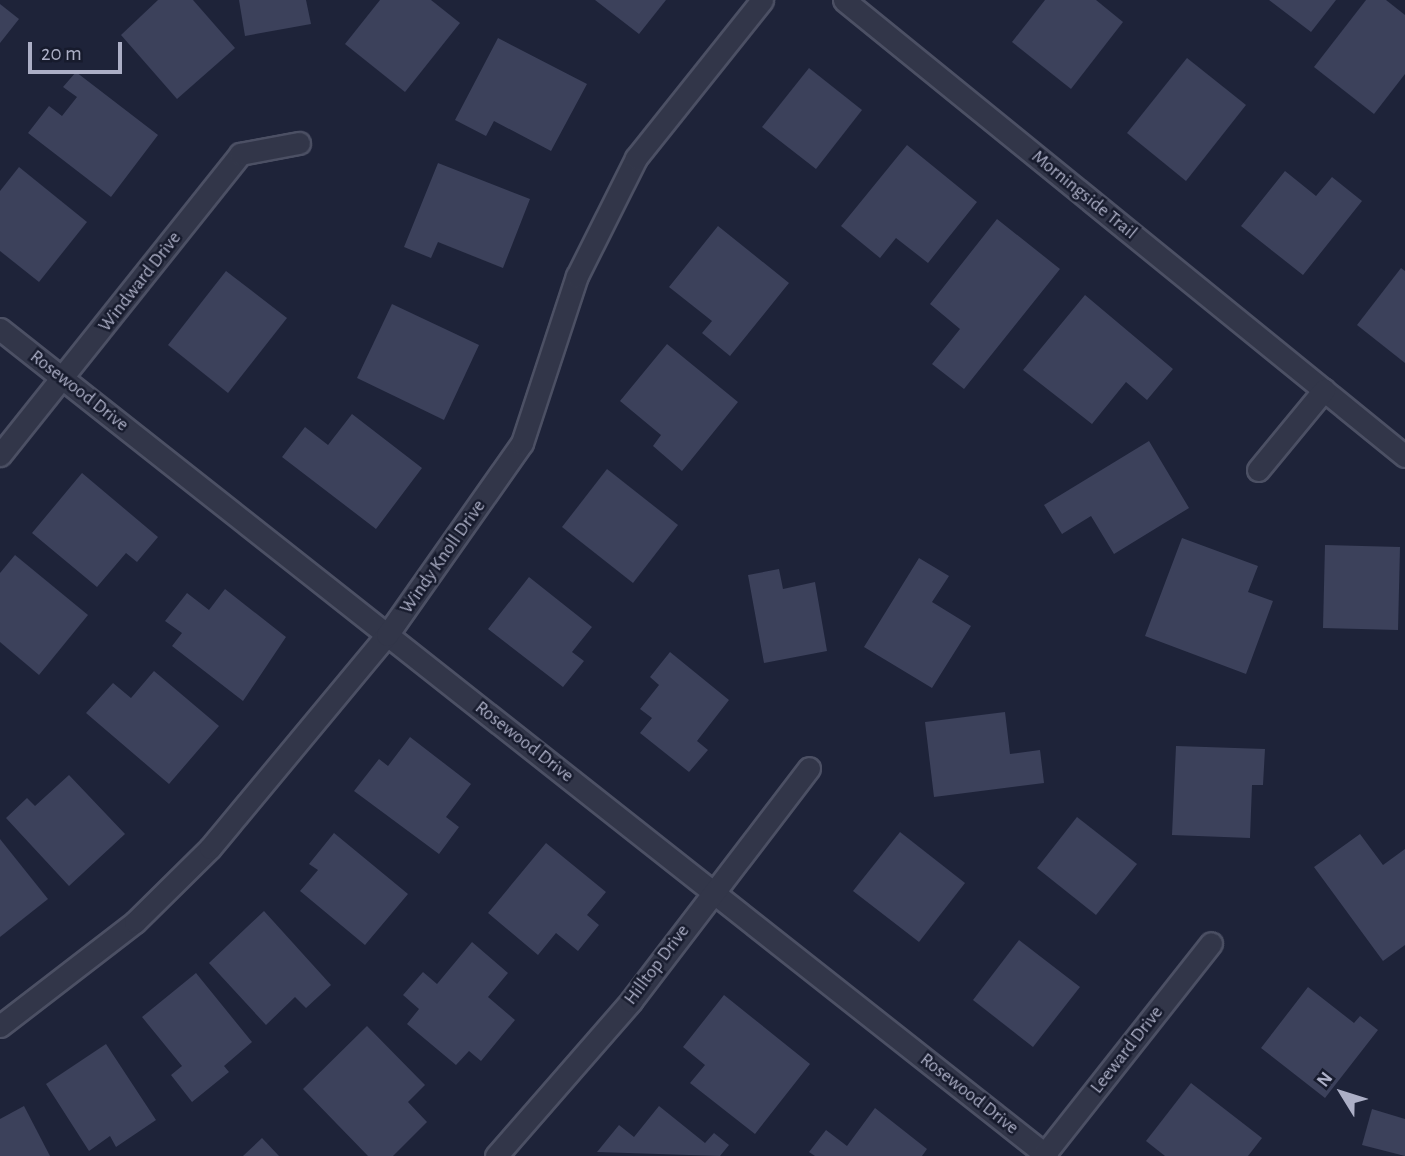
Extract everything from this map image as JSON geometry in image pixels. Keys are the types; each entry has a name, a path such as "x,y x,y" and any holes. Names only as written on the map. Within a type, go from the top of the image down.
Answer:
{"street":[{"name":"Windy Knoll Drive","path":"0,1026 135,922 210,848 387,635 522,443 577,276 636,158 762,0"},
{"name":"Morningside Trail","path":"844,0 1405,456"},
{"name":"Windward Drive","path":"0,454 64,379 240,154 299,143"},
{"name":"Rosewood Drive","path":"0,329 1045,1155"},
{"path":"1258,470 1324,390"},
{"name":"Hilltop Drive","path":"496,1156 631,1002 712,891 809,768"},
{"name":"Leeward Drive","path":"1045,1155 1211,943"}],"building":[{"path":"158,0 193,0 235,48 177,99 121,35"},
{"path":"239,0 306,0 311,24 245,36"},
{"path":"380,0 431,0 460,23 405,92 345,44"},
{"path":"595,0 666,0 639,34"},
{"path":"1045,0 1096,0 1123,22 1071,89 1012,42"},
{"path":"1269,0 1336,0 1311,32"},
{"path":"1366,0 1386,0 1405,15 1405,74 1374,114 1314,67"},
{"path":"0,4 19,19 0,43"},
{"path":"498,38 587,84 551,151 494,121 486,136 455,120"},
{"path":"1187,58 1246,105 1186,181 1127,133"},
{"path":"809,68 862,110 816,169 762,127"},
{"path":"76,72 158,135 111,197 28,133 49,106 62,116 77,97 63,87"},
{"path":"907,145 977,202 928,263 896,238 880,258 841,226"},
{"path":"438,163 530,199 503,268 438,242 431,258 404,247"},
{"path":"19,167 87,222 39,282 0,251 0,191"},
{"path":"1285,171 1316,196 1332,177 1362,201 1303,275 1241,226"},
{"path":"997,219 1060,269 964,389 932,364 960,329 930,304"},
{"path":"718,226 789,283 730,356 702,333 712,321 669,287"},
{"path":"1401,268 1405,271 1405,363 1357,325"},
{"path":"226,271 287,318 228,393 168,345"},
{"path":"1085,295 1173,369 1147,400 1126,382 1092,424 1023,370"},
{"path":"392,304 479,345 444,420 357,378"},
{"path":"667,344 738,402 682,471 653,446 661,435 620,401"},
{"path":"352,414 422,468 376,529 282,457 305,427 328,445"},
{"path":"1149,441 1189,508 1114,554 1091,516 1062,534 1044,505"},
{"path":"607,469 678,525 633,583 562,527"},
{"path":"82,473 158,537 137,562 126,553 97,587 32,533"},
{"path":"1182,538 1258,566 1248,592 1273,601 1246,674 1145,636"},
{"path":"1325,545 1400,547 1398,630 1323,628"},
{"path":"15,555 88,615 39,675 0,642 0,573"},
{"path":"919,558 949,576 932,602 971,626 932,688 864,647"},
{"path":"779,569 783,589 815,582 827,651 764,663 748,575"},
{"path":"529,577 592,627 572,652 584,661 563,687 488,629"},
{"path":"225,589 286,637 243,701 172,646 182,633 165,621 187,593 209,610"},
{"path":"670,652 729,700 697,741 708,750 689,772 640,733 652,718 640,709 659,685 650,677"},
{"path":"154,671 219,726 169,784 86,713 113,683 131,698"},
{"path":"1005,712 1010,754 1040,750 1044,783 934,797 925,722"},
{"path":"410,737 471,784 446,817 459,827 439,854 354,791 379,759 388,766"},
{"path":"1176,746 1265,749 1263,785 1252,785 1250,838 1172,835"},
{"path":"69,775 125,834 69,886 6,818 27,798 35,806"},
{"path":"1077,817 1137,864 1096,915 1037,868"},
{"path":"900,832 965,883 919,942 853,891"},
{"path":"334,833 408,894 365,945 300,891 318,870 309,864"},
{"path":"1360,834 1383,865 1405,849 1405,945 1383,961 1314,867"},
{"path":"0,839 48,899 0,937"},
{"path":"546,843 606,892 587,915 599,925 578,951 556,933 538,955 488,913"},
{"path":"264,911 331,985 306,1008 295,997 266,1025 209,963"},
{"path":"1019,940 1080,987 1033,1047 973,1000"},
{"path":"472,942 508,973 488,997 515,1020 481,1061 469,1051 456,1065 407,1024 419,1009 403,995 423,972 437,984"},
{"path":"196,973 252,1042 224,1066 229,1072 192,1102 171,1075 182,1066 142,1017"},
{"path":"1308,987 1354,1023 1360,1016 1378,1030 1325,1098 1261,1048"},
{"path":"724,995 810,1064 755,1134 690,1083 705,1065 683,1047"},
{"path":"367,1026 425,1085 408,1102 427,1122 393,1156 368,1156 303,1089"},
{"path":"106,1044 156,1120 116,1147 110,1136 89,1151 46,1084"},
{"path":"1191,1083 1262,1138 1248,1156 1165,1156 1146,1141"},
{"path":"24,1106 50,1156 0,1156 0,1119"},
{"path":"659,1106 705,1143 714,1133 729,1145 720,1156 597,1152 619,1125 634,1137"},
{"path":"875,1108 927,1149 922,1156 815,1156 809,1152 826,1130 847,1146"},
{"path":"1372,1109 1405,1119 1405,1156 1362,1145"},
{"path":"262,1138 279,1156 243,1156"}]}
